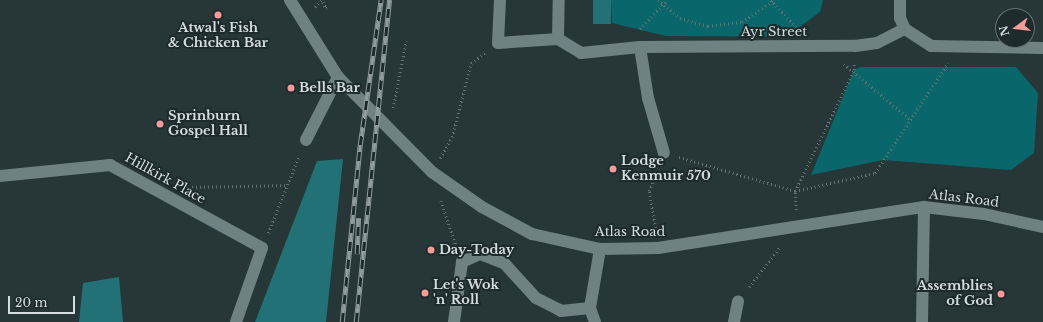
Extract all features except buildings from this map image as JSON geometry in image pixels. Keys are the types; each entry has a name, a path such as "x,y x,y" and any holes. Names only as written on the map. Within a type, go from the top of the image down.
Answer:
{"street":[{"name":"Atlas Road","path":"290,0 338,77 432,172 482,207 532,234 600,249 658,248 796,225 924,207 984,214 1043,227"},
{"path":"500,0 498,43 558,40 558,0"},
{"path":"900,0 900,18 905,28 931,46 958,48 1043,48"},
{"name":"Ayr Street","path":"558,40 581,53 620,51 640,47 854,46 877,43 905,28"},
{"path":"640,47 648,98 664,153"},
{"path":"306,140 338,77"},
{"name":"Hillkirk Place","path":"0,176 110,165 262,248"},
{"path":"922,322 924,207"},
{"path":"236,322 262,248"},
{"path":"595,322 590,308 600,249"},
{"path":"454,322 462,262 480,254 504,263 536,298 561,311 590,308"},
{"path":"734,322 738,301"}],"path":[{"path":"658,0 662,5 680,18 708,26 742,22 775,0"},
{"path":"620,51 667,0"},
{"path":"323,2 326,8 329,6"},
{"path":"397,87 406,41"},
{"path":"462,262 432,172 452,137 471,63 498,43"},
{"path":"738,301 796,225 796,191 854,70 854,46"},
{"path":"658,248 649,191 664,153 796,191 875,173 958,48"},
{"path":"262,248 306,140"},
{"path":"181,187 288,185"}],"shaded area":[{"path":"593,0 611,0 611,24 593,24"},
{"path":"611,0 823,0 820,12 786,37 666,36 612,23"},
{"path":"861,67 1016,67 1038,93 1034,153 1011,170 883,160 811,175 854,70"},
{"path":"343,159 326,322 255,322 317,161"},
{"path":"119,277 123,322 79,322 83,283"}],"railway":[{"path":"342,322 360,145 381,0"},
{"path":"356,322 389,0"},
{"path":"357,254 358,218"}],"place":[{"name":"Atwal's Fish & Chicken Bar","path":"218,15"},
{"name":"Bells Bar","path":"291,88"},
{"name":"Sprinburn Gospel Hall","path":"160,124"},
{"name":"Lodge Kenmuir 570","path":"613,169"},
{"name":"Day-Today","path":"431,250"},
{"name":"Let's Wok 'n' Roll","path":"425,293"},
{"name":"Assemblies of God","path":"1001,294"}]}
